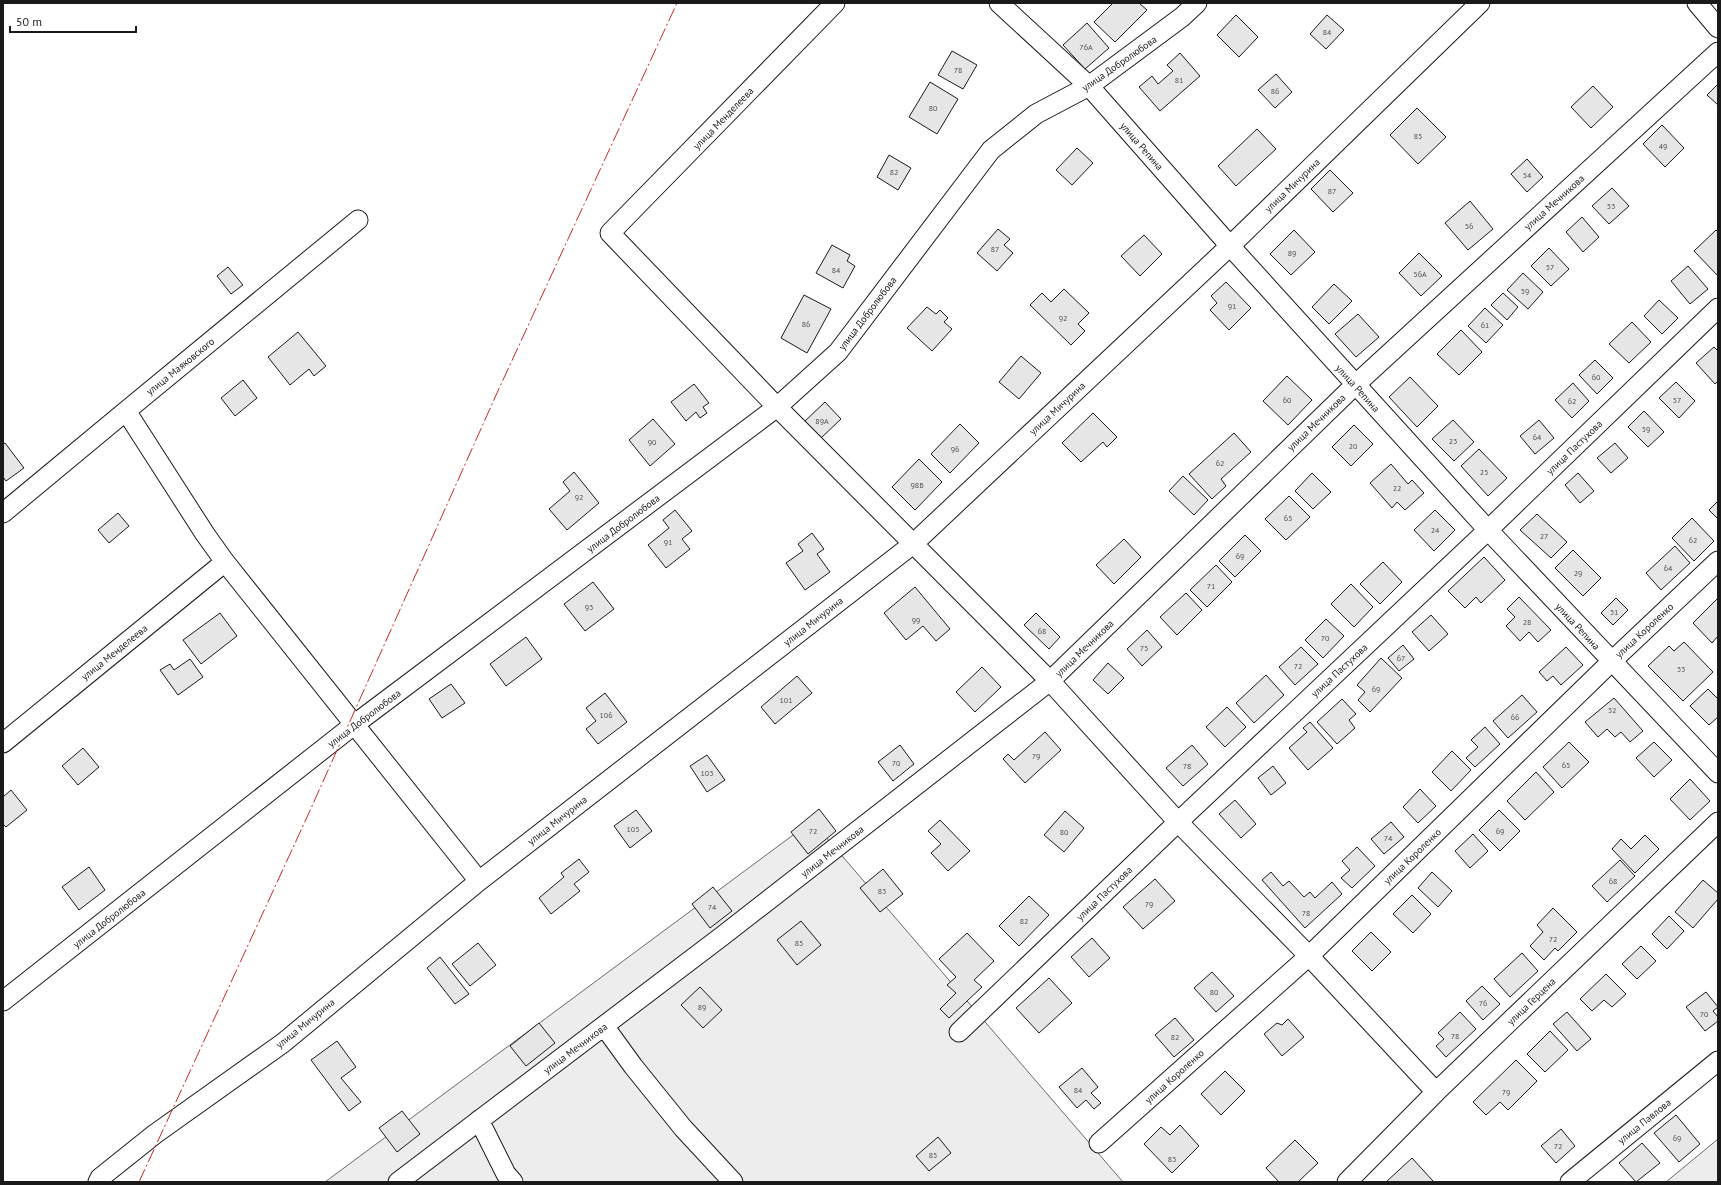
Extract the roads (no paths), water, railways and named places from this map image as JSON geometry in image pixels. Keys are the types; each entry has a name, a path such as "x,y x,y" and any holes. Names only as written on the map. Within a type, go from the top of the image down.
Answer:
{"street":[{"name":"улица Менделеева","path":"778,407 610,233 835,3"},
{"name":"улица Репина","path":"999,3 1089,86 1355,385 1611,662 1718,773"},
{"name":"улица Добролюбова","path":"3,1001 355,724 778,407 838,352 991,150 1036,114 1089,86 1182,18 1197,3"},
{"name":"улица Мичурина","path":"98,1182 100,1178 155,1134 283,1043 479,880 913,544 1230,246 1480,3"},
{"path":"1697,3 1718,28"},
{"name":"улица Мечникова","path":"398,1182 721,937 1050,680 1355,385 1718,52"},
{"name":"улица Маяковского","path":"3,514 358,220"},
{"name":"улица Пастухова","path":"959,1032 1178,822 1488,530 1718,308"},
{"path":"778,407 1050,680 1178,822 1309,956 1436,1092"},
{"path":"126,411 205,534 225,562 479,880"},
{"name":"улица Короленко","path":"1099,1143 1309,956 1611,662 1718,561"},
{"name":"улица Менделеева","path":"3,743 225,562"},
{"name":"улица Герцена","path":"1347,1182 1436,1092 1718,822"},
{"path":"604,1026 633,1066 683,1128 733,1182"},
{"name":"улица Павлова","path":"1570,1182 1718,1061"},
{"path":"479,1120 506,1174 513,1182"}]}
